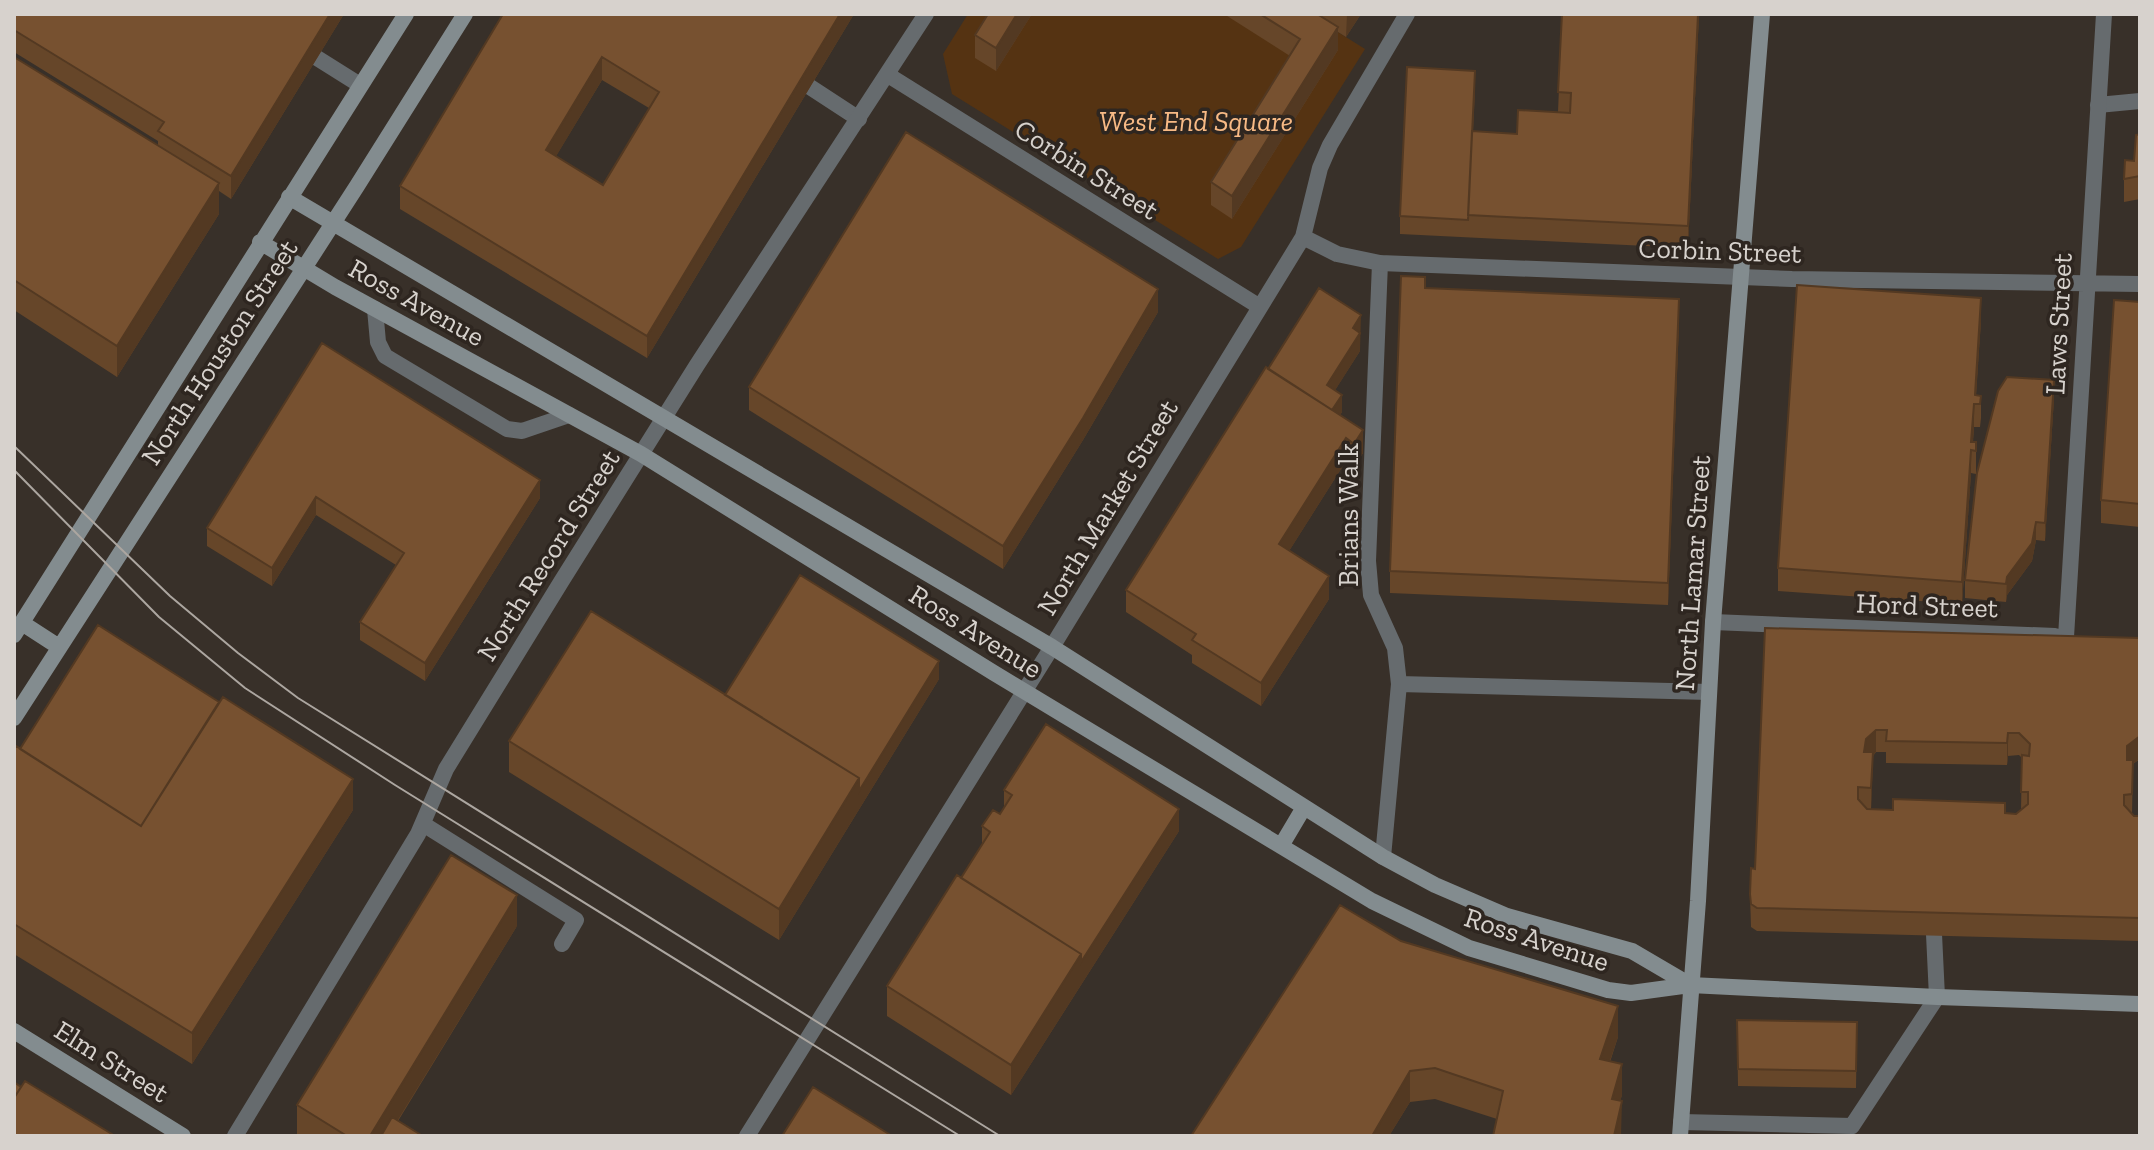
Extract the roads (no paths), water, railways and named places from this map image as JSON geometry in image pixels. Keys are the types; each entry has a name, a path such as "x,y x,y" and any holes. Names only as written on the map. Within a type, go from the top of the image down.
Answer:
{"main road":[{"name":"North Houston Street","path":"17,625 406,14"},
{"name":"North Houston Street","path":"14,718 465,14"},
{"name":"North Lamar Street","path":"1681,1129 1713,622 1762,14"},
{"name":"Ross Avenue","path":"289,197 1052,647 1383,857 1435,885 1507,916 1632,951 1690,985"},
{"name":"Ross Avenue","path":"260,242 303,269 641,454 1023,691 1372,901 1469,948 1608,990 1631,993 1690,985 2140,1004"},
{"path":"17,625 59,647"},
{"path":"1281,846 1303,809"},
{"name":"Elm Street","path":"14,1031 183,1136"}],"street":[{"name":"North Record Street","path":"235,1136 423,824 446,769 641,454 926,14"},
{"name":"North Market Street","path":"747,1136 1303,237 1320,168 1330,145 1407,14"},
{"name":"Laws Street","path":"2074,637 2086,282 2104,14"},
{"path":"317,58 360,85"},
{"name":"Corbin Street","path":"888,75 1260,307"},
{"path":"810,87 859,119"},
{"path":"2098,105 2140,101"},
{"name":"Corbin Street","path":"1303,237 1337,254 1380,263 1741,278 2140,284"},
{"name":"Brians Walk","path":"1380,263 1368,561 1371,595 1395,648 1399,684 1383,857"},
{"path":"375,309 378,342 385,356 507,429 522,431 569,415"},
{"name":"Hord Street","path":"1713,622 2074,637"},
{"path":"1399,684 1709,692"},
{"path":"423,824 576,920 562,944"},
{"path":"1681,1129 1852,1126 1937,997 1934,934"}],"tram line":[{"path":"14,446 170,596 298,698 1000,1136"},
{"path":"14,470 159,617 245,688 395,785 960,1136"}],"park label":[{"name":"West End Square","path":"1196,121"}]}
